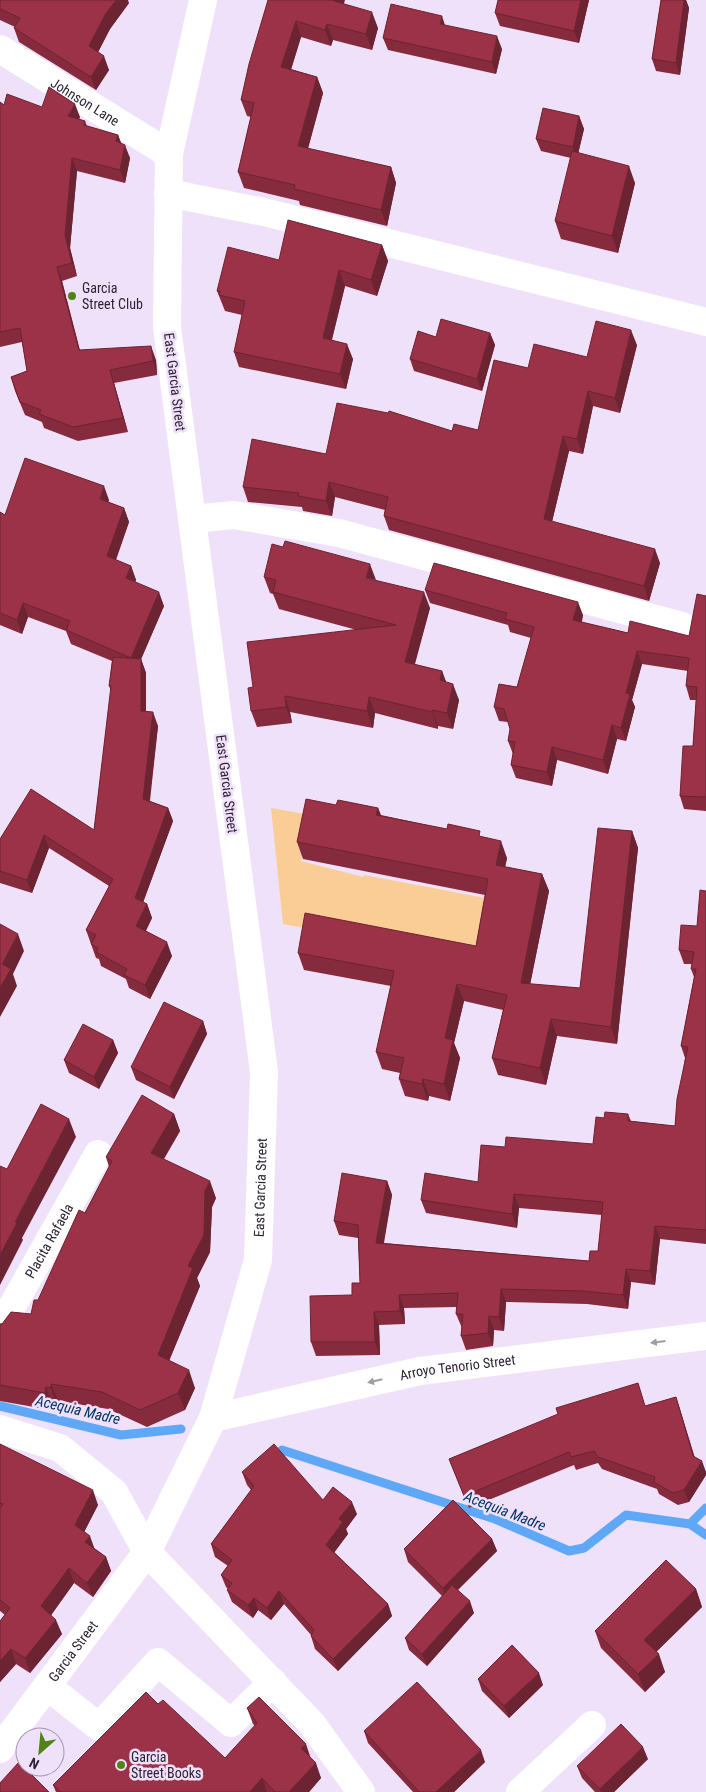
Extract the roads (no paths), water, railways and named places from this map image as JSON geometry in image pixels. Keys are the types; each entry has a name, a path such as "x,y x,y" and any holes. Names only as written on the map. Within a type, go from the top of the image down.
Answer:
{"street":[{"name":"East Garcia Street","path":"147,1552 213,1418 258,1260 264,1072 168,327 169,154 203,0"},
{"name":"Johnson Lane","path":"0,49 169,154"},
{"path":"168,193 274,214 706,322"},
{"path":"192,519 234,515 338,533 682,626"},
{"name":"Placita Rafaela","path":"0,1328 98,1154"},
{"name":"Arroyo Tenorio Street","path":"213,1418 420,1371 706,1336"},
{"path":"0,1429 60,1448 114,1492 147,1552 312,1724 361,1792"},
{"name":"Garcia Street","path":"0,1749 147,1552"},
{"path":"47,1686 98,1727 158,1662 231,1723 273,1682"},
{"path":"520,1792 592,1725"}],"waterway":[{"name":"Acequia Madre","path":"0,1406 121,1435 181,1429"},
{"name":"Acequia Madre","path":"282,1450 495,1519 569,1551 584,1548 626,1515 690,1524 706,1508"},
{"path":"690,1524 706,1535"}],"place":[{"name":"Garcia Street Club","path":"72,296"},
{"name":"Garcia Street Books","path":"121,1765"}]}
